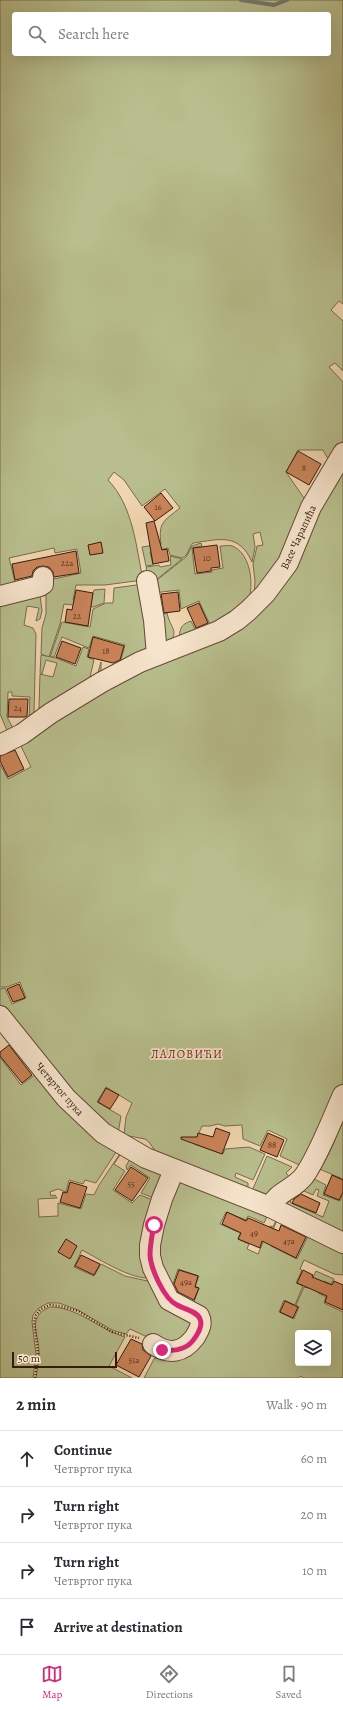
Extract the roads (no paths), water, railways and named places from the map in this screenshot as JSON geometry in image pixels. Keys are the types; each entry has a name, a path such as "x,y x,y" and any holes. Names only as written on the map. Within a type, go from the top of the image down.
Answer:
{"street":[{"name":"Васе Чарапића","path":"0,745 22,734 51,713 102,682 157,655 219,631 237,620 265,594 288,563 312,507 343,452"},
{"path":"147,581 154,620 157,655"},
{"path":"0,596 42,582"},
{"name":"Четвртог пука","path":"0,1016 66,1098 91,1122 115,1140 146,1158 270,1207 343,1242"},
{"path":"270,1207 276,1196 296,1184 307,1172 343,1095"},
{"path":"153,1344 162,1350 168,1351 185,1348 190,1344 201,1326 199,1316 169,1300 153,1268 150,1256 150,1245 154,1225 162,1198 174,1170"}],"waterway":[{"path":"241,0 274,5 287,0"}],"district":[{"name":"ЛАЛОВИЋИ","path":"187,1054"}]}
